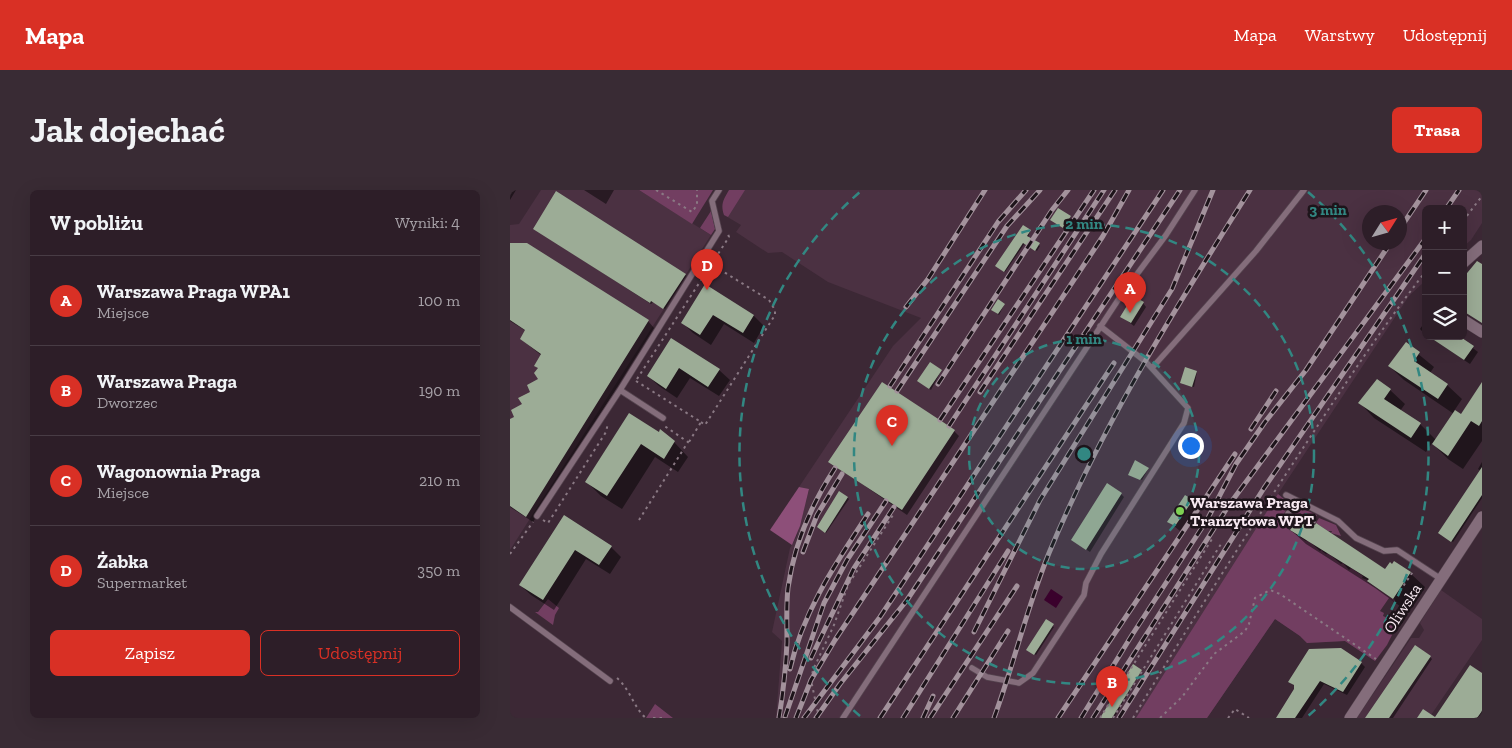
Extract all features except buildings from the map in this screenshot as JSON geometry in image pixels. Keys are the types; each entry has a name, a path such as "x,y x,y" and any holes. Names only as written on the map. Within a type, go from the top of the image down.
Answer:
{"street":[{"path":"1467,260 1481,249"},
{"path":"1467,323 1482,332"},
{"name":"Oliwska","path":"1350,718 1482,516"}],"lane":[{"path":"537,516 620,390 719,231 712,201 719,190"},
{"path":"843,718 1100,326 1166,235 1195,190"},
{"path":"1152,368 1256,251 1304,190"},
{"path":"972,668 987,677 1019,683 1026,680 1033,673 1084,595 1086,583 1100,554 1184,423 1188,408 1152,368 1100,326"},
{"path":"620,390 663,418"},
{"path":"1286,495 1338,521 1356,538 1384,551 1397,550 1420,569 1441,579"},
{"path":"1285,518 1297,500"},
{"path":"510,607 610,681"}],"path":[{"path":"656,190 692,212 696,205 696,190"},
{"path":"1467,216 1482,196"},
{"path":"636,381 705,425 775,315 775,310 769,300 702,258"},
{"path":"1133,718 1201,606 1284,476 1403,300 1422,276"},
{"path":"656,421 688,442"},
{"path":"639,520 701,422"},
{"path":"819,718 811,680 813,670 834,625 848,585 893,515"},
{"path":"510,554 537,516"},
{"path":"1100,718 1212,539"},
{"path":"1113,718 1220,544"},
{"path":"1400,591 1420,569"},
{"path":"1160,718 1182,697 1201,668 1214,654 1245,631 1249,624 1256,598 1270,590 1280,594 1384,665"},
{"path":"618,679 646,718"},
{"path":"1228,718 1235,709 1249,718"},
{"path":"653,718 663,718"}],"shaded area":[{"path":"541,190 639,190 711,235 510,550 510,225 519,224"},
{"path":"639,190 713,190 692,224"},
{"path":"729,190 745,190 728,217 724,215 722,208"},
{"path":"739,190 1482,190 1482,223 1467,244 1467,205 1422,205 1422,284 1409,296 1278,494 1286,500 1265,531 1375,661 1345,641 1307,643 1275,619 1207,718 776,718 782,641 772,632 790,548 797,536 809,490 799,487 893,346 921,318 828,282 782,252 768,253 736,232 741,225 724,215"},
{"path":"711,211 715,229 711,235 700,228"},
{"path":"799,487 809,489 800,526 792,545 770,530"},
{"path":"1278,494 1288,503 1288,508 1281,518 1286,522 1299,507 1317,515 1311,523 1300,513 1291,527 1286,524 1285,527 1306,541 1308,540 1320,551 1323,549 1322,551 1326,554 1328,553 1341,564 1343,563 1349,570 1351,568 1363,576 1362,578 1368,580 1368,582 1395,600 1395,602 1389,598 1380,611 1384,613 1383,616 1398,623 1387,645 1375,661 1345,641 1307,643 1275,619 1207,718 1136,718"},
{"path":"1319,518 1336,525 1341,536 1331,533 1332,531 1328,531 1316,523"},
{"path":"1051,589 1063,597 1056,608 1044,600"},
{"path":"1441,590 1482,619 1482,640 1429,718 1357,718 1411,638 1419,638 1424,630 1420,623"},
{"path":"548,599 559,608 553,625 535,612 538,612"},
{"path":"655,704 673,718 646,718"}],"railway":[{"path":"906,307 928,279 985,190"},
{"path":"890,386 998,222 1026,190"},
{"path":"897,391 1007,226 1040,190"},
{"path":"938,384 1052,210 1068,190"},
{"path":"940,420 1094,190"},
{"path":"949,426 1104,190"},
{"path":"980,392 1115,190"},
{"path":"796,718 811,680 835,640 1103,236 1129,190"},
{"path":"804,718 880,617 1163,190"},
{"path":"816,718 840,684 907,600 1180,190"},
{"path":"974,632 1040,500 1172,289 1213,190"},
{"path":"994,718 1041,573 1092,459 1142,367 1250,190"},
{"path":"1407,218 1426,190"},
{"path":"1449,205 1459,190"},
{"path":"1093,718 1229,505 1422,243"},
{"path":"1081,718 1132,635 1207,520 1236,464 1265,422 1306,370 1386,250"},
{"path":"1119,718 1264,488 1422,259"},
{"path":"880,718 1114,363"},
{"path":"1251,429 1276,391"},
{"path":"1058,718 1235,454"},
{"path":"779,718 786,661 788,588 794,556 811,511 835,468"},
{"path":"803,552 817,515 842,474"},
{"path":"785,717 824,603 847,560 886,501"},
{"path":"811,658 854,568 894,507"},
{"path":"790,669 803,627 812,607 833,569 868,514"},
{"path":"903,718 1008,551"},
{"path":"930,718 1017,586"},
{"path":"953,718 1008,631"},
{"path":"923,718 933,696"}],"place":[{"name":"Żabka","path":"707,290"},
{"name":"Warszawa Praga WPA1","path":"1130,313"},
{"name":"Wagonownia Praga","path":"892,446"},
{"name":"Warszawa Praga Tranzytowa WPT","path":"1180,511"},
{"name":"Warszawa Praga","path":"1112,707"}]}
